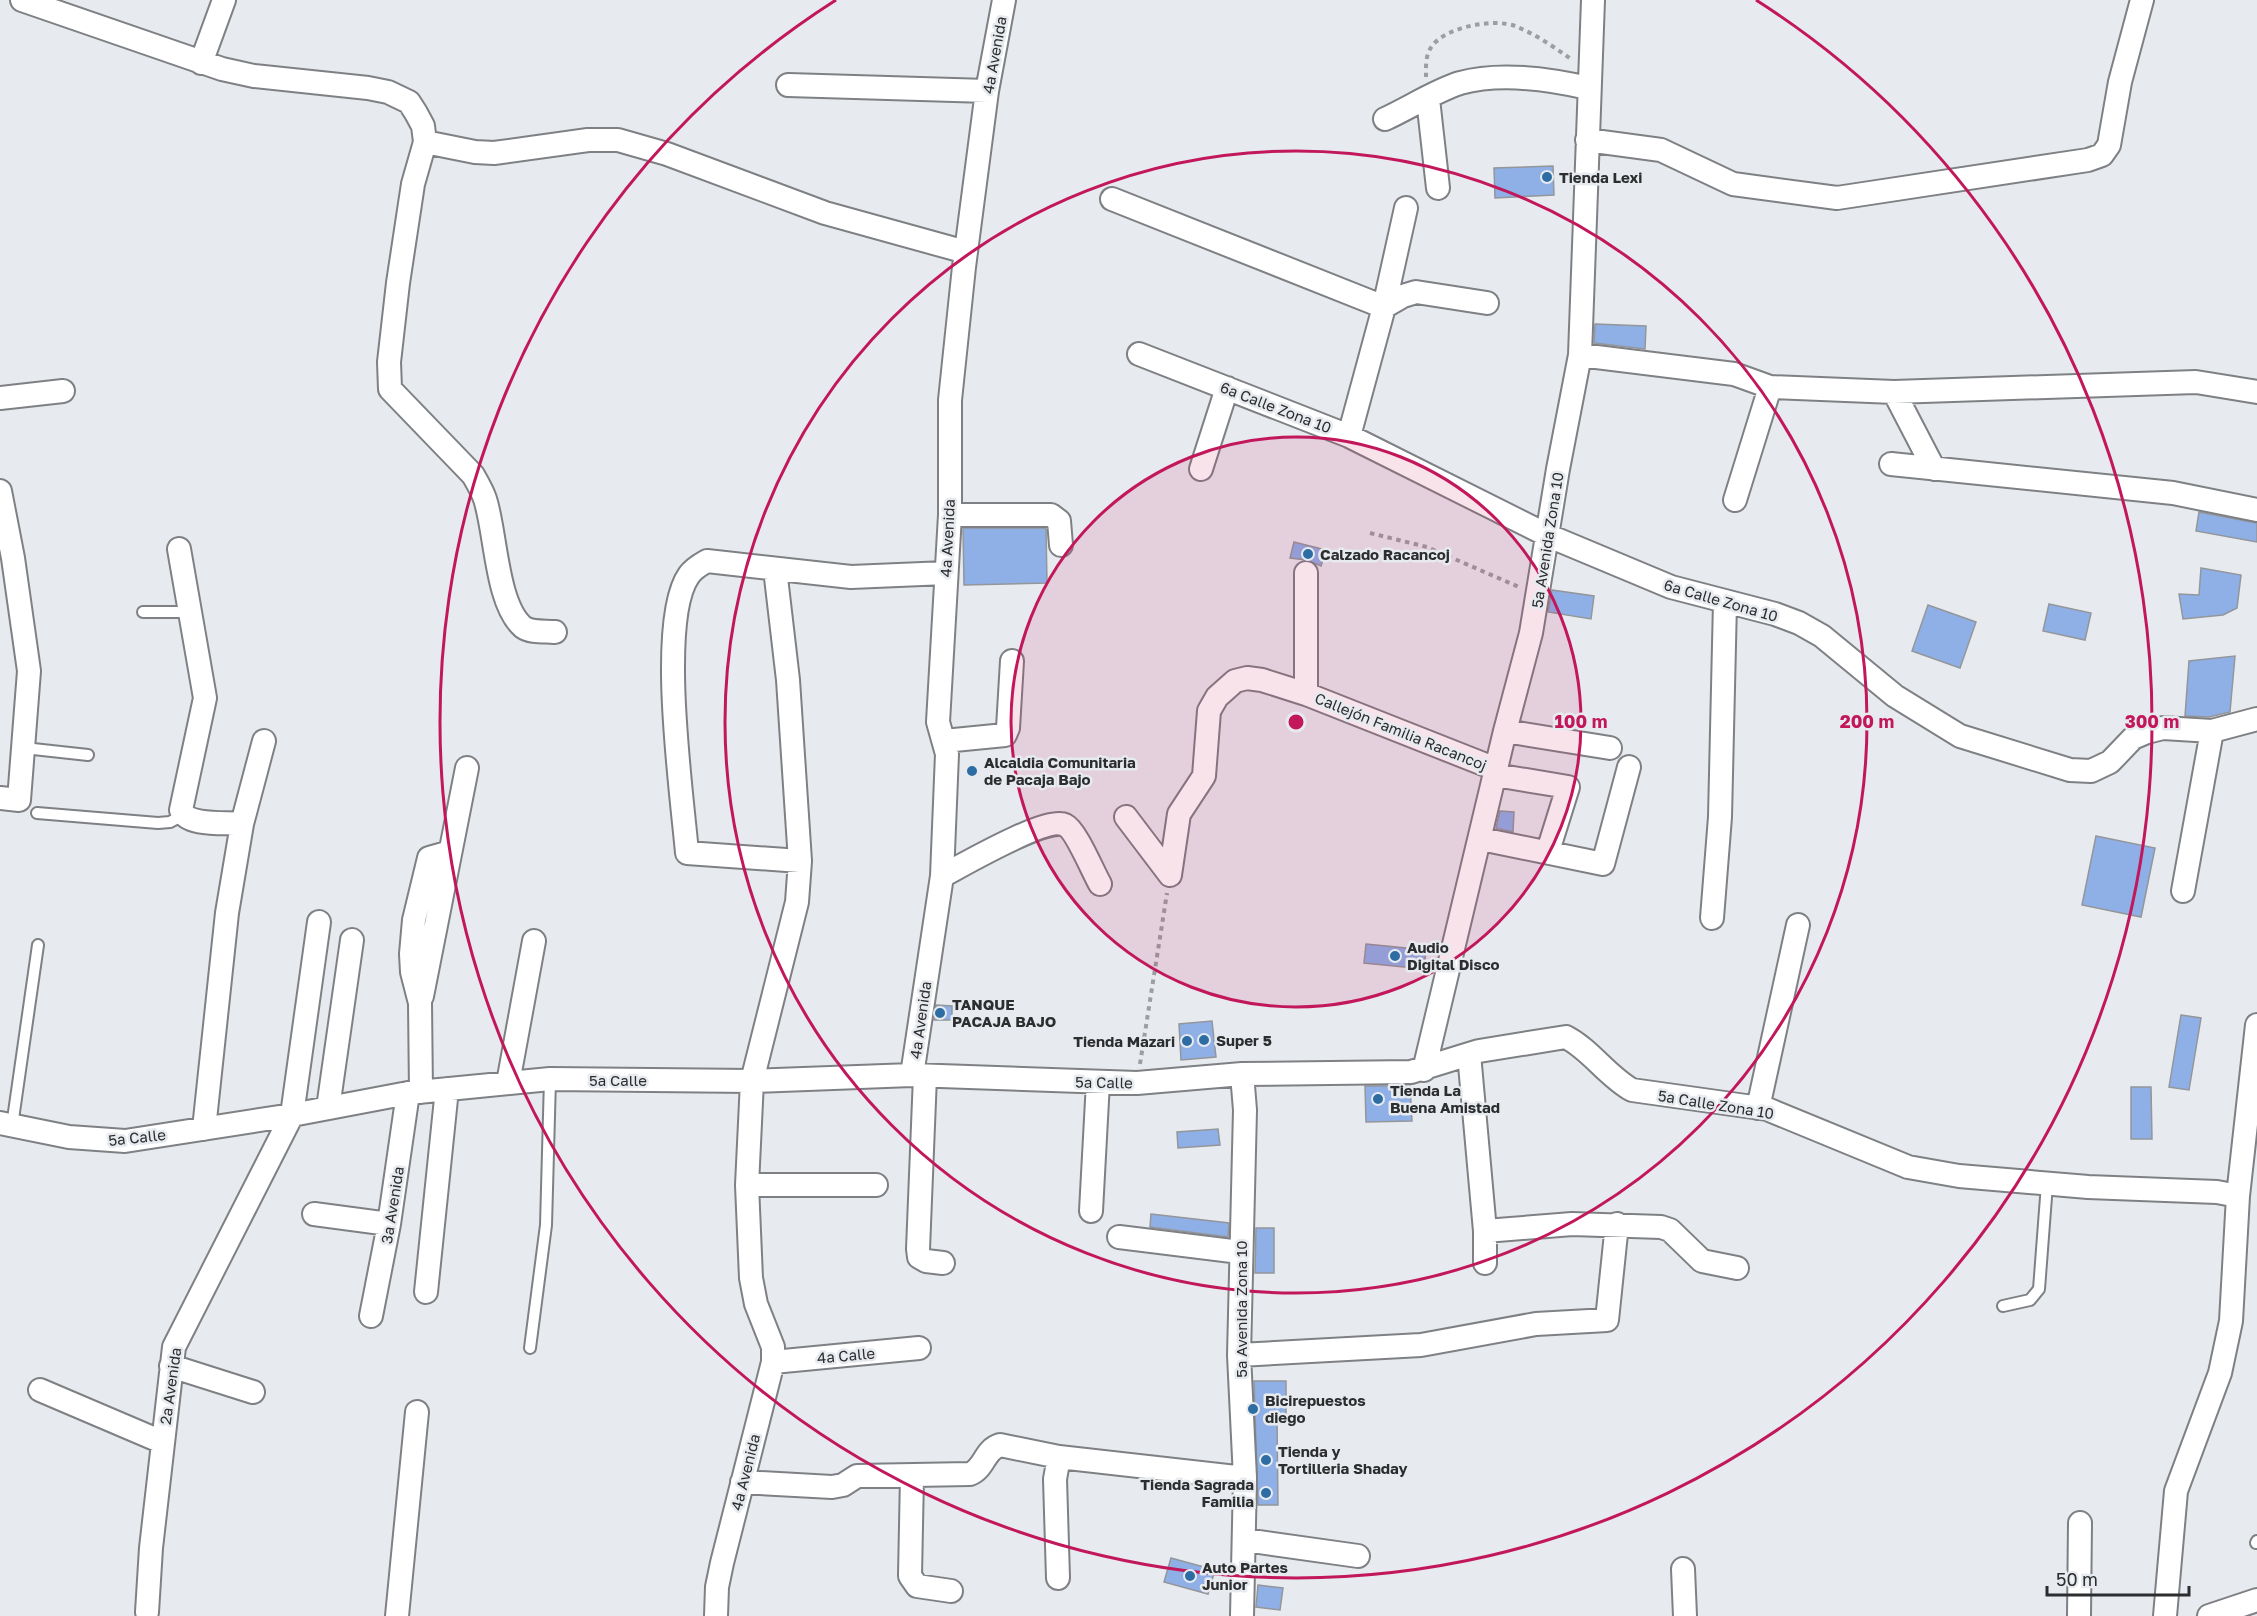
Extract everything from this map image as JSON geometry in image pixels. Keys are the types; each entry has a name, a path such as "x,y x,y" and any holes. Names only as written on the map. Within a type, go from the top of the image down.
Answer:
{"street":[{"path":"22,0 201,63 254,76 388,92 410,102 423,126 425,142 413,184 400,272 389,362 390,389 466,468 479,485 488,508 506,594 517,619 527,629 555,632"},
{"path":"201,63 224,0"},
{"name":"4a Avenida","path":"943,1263 926,1261 919,1257 919,1076 942,876 947,782 944,741 938,722 950,515 950,400 987,91 1004,0"},
{"name":"5a Avenida Zona 10","path":"1424,1070 1505,731 1523,671 1539,595 1558,469 1580,355 1593,0"},
{"path":"1587,140 1661,150 1733,184 1837,198 2088,160 2102,155 2109,145 2120,82 2142,0"},
{"path":"1385,119 1459,84 1481,79 1559,82 1589,80"},
{"path":"788,85 987,91"},
{"path":"1428,99 1438,188"},
{"path":"425,142 475,152 494,153 588,140 618,140 667,154 825,213 966,252"},
{"path":"1112,199 1384,307"},
{"path":"1349,436 1384,307 1406,208"},
{"path":"1384,307 1403,296 1416,292 1487,303"},
{"name":"6a Calle Zona 10","path":"1139,354 1349,436 1549,536 1671,587 1775,614 1815,632 1895,696 1960,736 2070,770 2091,771 2110,762 2133,738 2147,732 2163,728 2212,731 2257,719"},
{"path":"1580,355 1734,374 1770,387 1894,392 2196,382 2257,392"},
{"path":"1735,500 1770,387"},
{"path":"1202,469 1227,388"},
{"path":"0,398 63,392"},
{"path":"1894,392 1934,470"},
{"path":"1892,464 2173,493 2257,510"},
{"path":"0,491 27,647 28,704 19,800 0,798"},
{"path":"950,515 1051,515 1059,521 1061,544"},
{"path":"179,549 205,698 182,804 183,815 192,820 242,824"},
{"path":"800,861 687,853 672,657 681,593 687,576 694,568 707,561 851,577 946,573"},
{"name":"4a Avenida","path":"716,1616 717,1587 773,1362 772,1347 756,1304 751,1278 747,1185 752,1081 796,902 800,861 788,680 775,569"},
{"path":"1306,573 1306,694"},
{"path":"1712,918 1720,817 1725,602"},
{"path":"944,741 1005,735 1008,728 1012,661"},
{"name":"Callejón Familia Racancoj","path":"1170,875 1179,814 1204,776 1208,719 1217,697 1235,681 1247,678 1306,694 1495,772 1568,787 1548,851"},
{"path":"1505,731 1610,748"},
{"path":"2182,891 2212,731"},
{"path":"204,1129 227,913 242,824 264,741"},
{"path":"1481,839 1603,864 1629,767"},
{"name":"3a Avenida","path":"372,1316 415,1093 420,1003 411,964 414,920 429,858 450,852 467,768"},
{"path":"1126,817 1170,875"},
{"path":"942,876 1028,832 1056,823 1064,824 1071,829 1100,884"},
{"name":"2a Avenida","path":"147,1612 162,1442 174,1347 181,1328 292,1115 319,922"},
{"path":"1758,1108 1798,925"},
{"path":"328,1108 352,940"},
{"path":"508,1083 534,941"},
{"path":"2165,1616 2176,1491 2220,1373 2231,1321 2238,1196 2257,1025"},
{"name":"5a Calle Zona 10","path":"1242,1074 1424,1070 1469,1054 1566,1037 1617,1081 1632,1090 1778,1112 1908,1167 1959,1176 2047,1184 2190,1190 2238,1196"},
{"path":"1469,1054 1485,1231 1485,1263"},
{"name":"5a Avenida Zona 10","path":"1242,1074 1245,1110 1239,1355 1245,1478 1242,1616"},
{"name":"5a Calle","path":"6,1124 99,1141 125,1141 415,1093 550,1079 752,1081 919,1076 1137,1083 1242,1074"},
{"path":"1091,1211 1098,1082"},
{"path":"426,1292 447,1089"},
{"path":"747,1185 876,1185"},
{"path":"314,1214 390,1224"},
{"path":"1485,1231 1572,1224 1617,1224 1670,1230 1702,1261 1737,1268"},
{"path":"1239,1355 1421,1345 1536,1324 1607,1320 1617,1224"},
{"path":"1119,1237 1240,1252"},
{"name":"4a Calle","path":"773,1362 919,1348"},
{"path":"171,1366 254,1392"},
{"path":"40,1390 162,1442"},
{"path":"397,1616 417,1413"},
{"path":"742,1482 832,1487 843,1485 857,1476 970,1474 980,1467 989,1451 1000,1445 1059,1457 1245,1478"},
{"path":"1058,1578 1055,1479 1059,1457"},
{"path":"912,1476 910,1576 917,1586 951,1591"},
{"path":"2079,1616 2080,1522"},
{"path":"1245,1540 1358,1556"},
{"path":"1683,1569 1685,1616"},
{"path":"2208,1616 2257,1600"}],"lane":[{"path":"143,612 190,612"},
{"path":"24,748 88,754"},
{"path":"37,813 158,823 170,822 183,815"},
{"path":"6,1124 38,945"},
{"path":"530,1348 546,1225 550,1079"},
{"path":"2002,1306 2030,1300 2039,1289 2047,1184"}],"path":[{"path":"1428,99 1427,55 1440,38 1462,27 1486,24 1513,26 1552,46 1589,80"},
{"path":"1370,533 1427,547 1539,595"},
{"path":"1137,1083 1170,875"}],"building":[{"path":"1553,166 1554,195 1495,198 1494,168"},
{"path":"1595,324 1646,326 1645,349 1594,343"},
{"path":"2199,512 2257,523 2257,542 2196,531"},
{"path":"963,528 1046,528 1047,583 964,585"},
{"name":"Calzado Racancoj","path":"1294,542 1326,550 1321,566 1307,560 1290,558"},
{"path":"2201,568 2241,575 2237,608 2223,615 2183,619 2179,594 2199,595"},
{"path":"1552,590 1594,596 1591,619 1548,612"},
{"path":"2049,604 2091,613 2085,640 2043,631"},
{"path":"1928,605 1976,622 1960,668 1912,651"},
{"path":"2235,656 2230,712 2209,717 2185,716 2189,661"},
{"path":"1500,811 1514,812 1513,832 1496,828"},
{"path":"2096,836 2155,848 2141,917 2082,905"},
{"name":"Audio Digital Disco","path":"1366,944 1426,950 1424,969 1364,963"},
{"name":"TANQUE PACAJA BAJO","path":"936,1005 952,1006 952,1020 934,1020"},
{"path":"2181,1015 2201,1018 2189,1090 2169,1087"},
{"path":"1212,1021 1216,1057 1181,1060 1179,1024"},
{"path":"1365,1086 1410,1086 1412,1121 1366,1122"},
{"path":"2131,1087 2151,1087 2152,1139 2131,1139"},
{"path":"1218,1129 1220,1145 1178,1148 1177,1132"},
{"path":"1151,1214 1229,1223 1228,1237 1150,1227"},
{"path":"1256,1228 1274,1228 1274,1273 1255,1273"},
{"path":"1254,1381 1286,1381 1286,1418 1277,1418 1278,1505 1258,1505"},
{"name":"Auto Partes Junior","path":"1171,1558 1215,1570 1208,1594 1164,1582"},
{"path":"1258,1585 1283,1588 1280,1610 1256,1607"}],"place":[{"name":"Tienda Lexi","path":"1547,177"},
{"name":"Calzado Racancoj","path":"1308,554"},
{"name":"Alcaldia Comunitaria de Pacaja Bajo","path":"972,771"},
{"name":"Audio Digital Disco","path":"1395,956"},
{"name":"TANQUE PACAJA BAJO","path":"940,1013"},
{"name":"Super 5","path":"1204,1040"},
{"name":"Tienda Mazari","path":"1187,1041"},
{"name":"Tienda La Buena Amistad","path":"1378,1099"},
{"name":"Bicirepuestos diego","path":"1253,1409"},
{"name":"Tienda y Tortilleria Shaday","path":"1266,1460"},
{"name":"Tienda Sagrada Familia","path":"1266,1493"},
{"name":"Auto Partes Junior","path":"1190,1576"}]}
